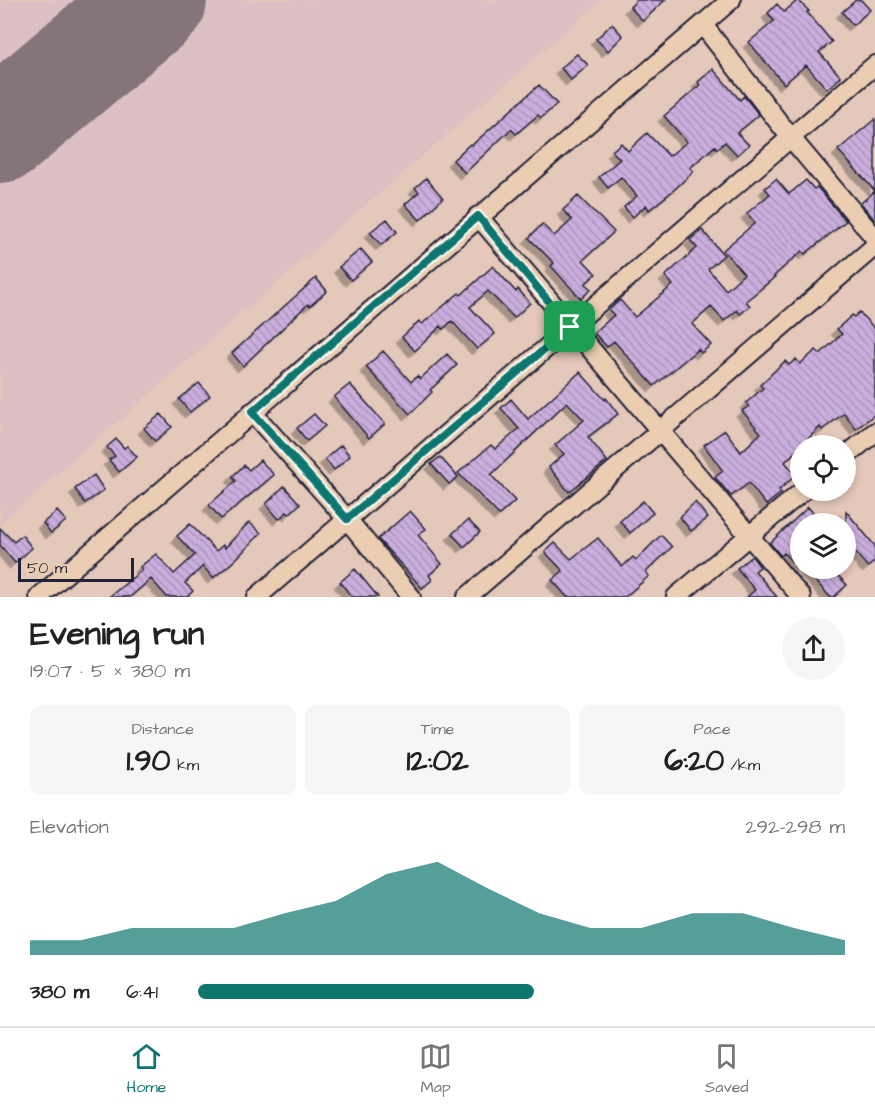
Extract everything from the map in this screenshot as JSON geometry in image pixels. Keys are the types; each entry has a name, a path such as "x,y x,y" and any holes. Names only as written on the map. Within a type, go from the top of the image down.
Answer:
{"street":[{"path":"39,597 731,0"},
{"path":"703,25 791,138 875,238"},
{"path":"257,597 875,65"},
{"path":"478,216 801,597"},
{"path":"467,597 875,246"},
{"path":"252,412 347,519 411,597"},
{"path":"856,448 875,432"},
{"path":"676,597 791,501"}],"shaded area":[{"path":"0,0 601,0 0,524"}],"building":[{"path":"637,0 665,0 643,21 630,7"},
{"path":"798,0 832,42 819,52 841,77 827,89 806,65 784,84 749,42 774,21 768,13 777,4 784,12"},
{"path":"856,0 861,0 870,10 853,25 842,12"},
{"path":"612,24 623,36 608,51 596,39"},
{"path":"577,54 588,65 571,80 561,68"},
{"path":"713,69 740,100 744,96 759,115 737,133 749,145 737,155 725,142 717,149 715,146 690,168 694,171 675,189 649,210 646,205 633,217 624,207 637,196 621,177 608,188 599,177 620,159 612,151 621,143 628,151 647,133 669,156 687,142 664,116 700,85 698,82"},
{"path":"539,85 557,104 541,118 538,115 516,134 511,129 465,173 453,160"},
{"path":"875,119 875,191 838,150"},
{"path":"426,178 443,198 420,220 405,204 419,192 415,188"},
{"path":"776,179 789,194 806,180 814,189 817,187 846,221 805,254 802,251 746,301 750,306 740,314 737,310 724,321 711,307 692,324 711,345 701,353 698,349 654,386 614,341 607,347 594,333 614,315 609,310 620,300 635,317 673,285 665,276 697,248 690,240 702,230 724,255 708,269 726,290 744,274 723,250 755,223 747,213 770,194 765,188"},
{"path":"875,191 875,221 861,203"},
{"path":"578,196 614,232 583,260 596,274 585,284 591,289 581,299 551,266 554,263 529,238 542,224 554,236 572,220 563,210"},
{"path":"387,219 397,232 381,245 370,232"},
{"path":"361,249 372,262 351,280 339,267"},
{"path":"493,266 516,292 518,289 530,303 514,318 488,291 470,307 495,334 477,349 452,321 443,329 441,326 415,351 402,337 419,321 422,324 459,293 461,295"},
{"path":"316,278 327,291 310,306 308,304 243,366 232,353"},
{"path":"859,312 875,329 875,414 856,429 844,413 822,430 820,427 812,435 790,435 790,457 785,462 790,468 790,480 779,490 781,493 766,505 749,483 731,496 715,477 723,471 704,445 725,430 741,452 761,433 742,411 749,406 746,403 763,388 760,385 785,361 789,365 796,359 800,364 816,350 820,354 842,334 837,329 852,315 854,317"},
{"path":"383,351 411,382 417,376 420,379 447,354 457,365 430,390 432,392 410,414 366,367"},
{"path":"580,372 605,400 606,398 618,414 588,437 607,461 569,492 549,467 564,454 555,445 584,420 567,402 491,475 515,501 499,515 458,473 491,445 495,449 519,429 501,408 511,399 528,419"},
{"path":"199,383 210,396 190,412 179,399"},
{"path":"350,384 385,424 369,438 334,397"},
{"path":"161,414 172,427 155,441 144,428"},
{"path":"314,414 325,426 307,441 297,428"},
{"path":"116,439 124,448 127,446 137,457 119,472 109,460 115,456 107,447"},
{"path":"341,445 350,456 334,470 325,459"},
{"path":"440,457 458,477 449,484 431,464"},
{"path":"260,460 274,475 221,519 209,505 236,481 232,477 244,465 249,470"},
{"path":"94,475 104,490 85,503 75,489"},
{"path":"284,486 300,504 279,519 266,504"},
{"path":"643,501 653,513 630,533 620,521"},
{"path":"695,502 708,518 691,531 680,517"},
{"path":"808,507 813,513 802,513"},
{"path":"57,511 66,521 51,533 43,523"},
{"path":"410,511 426,529 418,535 442,564 429,575 432,580 422,588 378,539"},
{"path":"468,520 480,532 464,547 452,534"},
{"path":"249,522 261,533 234,561 213,578 203,566 185,583 193,591 187,597 167,597 151,579 130,597 109,597 142,570 140,567 156,554 174,574 195,555 177,536 190,524 216,551 223,545 225,548"},
{"path":"856,523 875,546 875,561 868,567 856,553"},
{"path":"790,524 790,560 784,553 781,556 770,543"},
{"path":"0,528 14,542 22,535 32,548 15,563 0,545"},
{"path":"661,535 672,547 646,572 649,576 625,597 567,597 552,580 563,571 545,552 555,543 571,559 598,538 622,567 633,557 636,560"},
{"path":"752,556 760,567 755,571 777,597 747,597 755,590 737,568"},
{"path":"355,569 378,597 352,597 340,582"},
{"path":"814,579 841,579 847,585 834,597 830,597"}],"runway":[{"path":"0,131 155,0"}],"route":[{"path":"478,216 570,327 347,519 252,412 478,216"}]}
